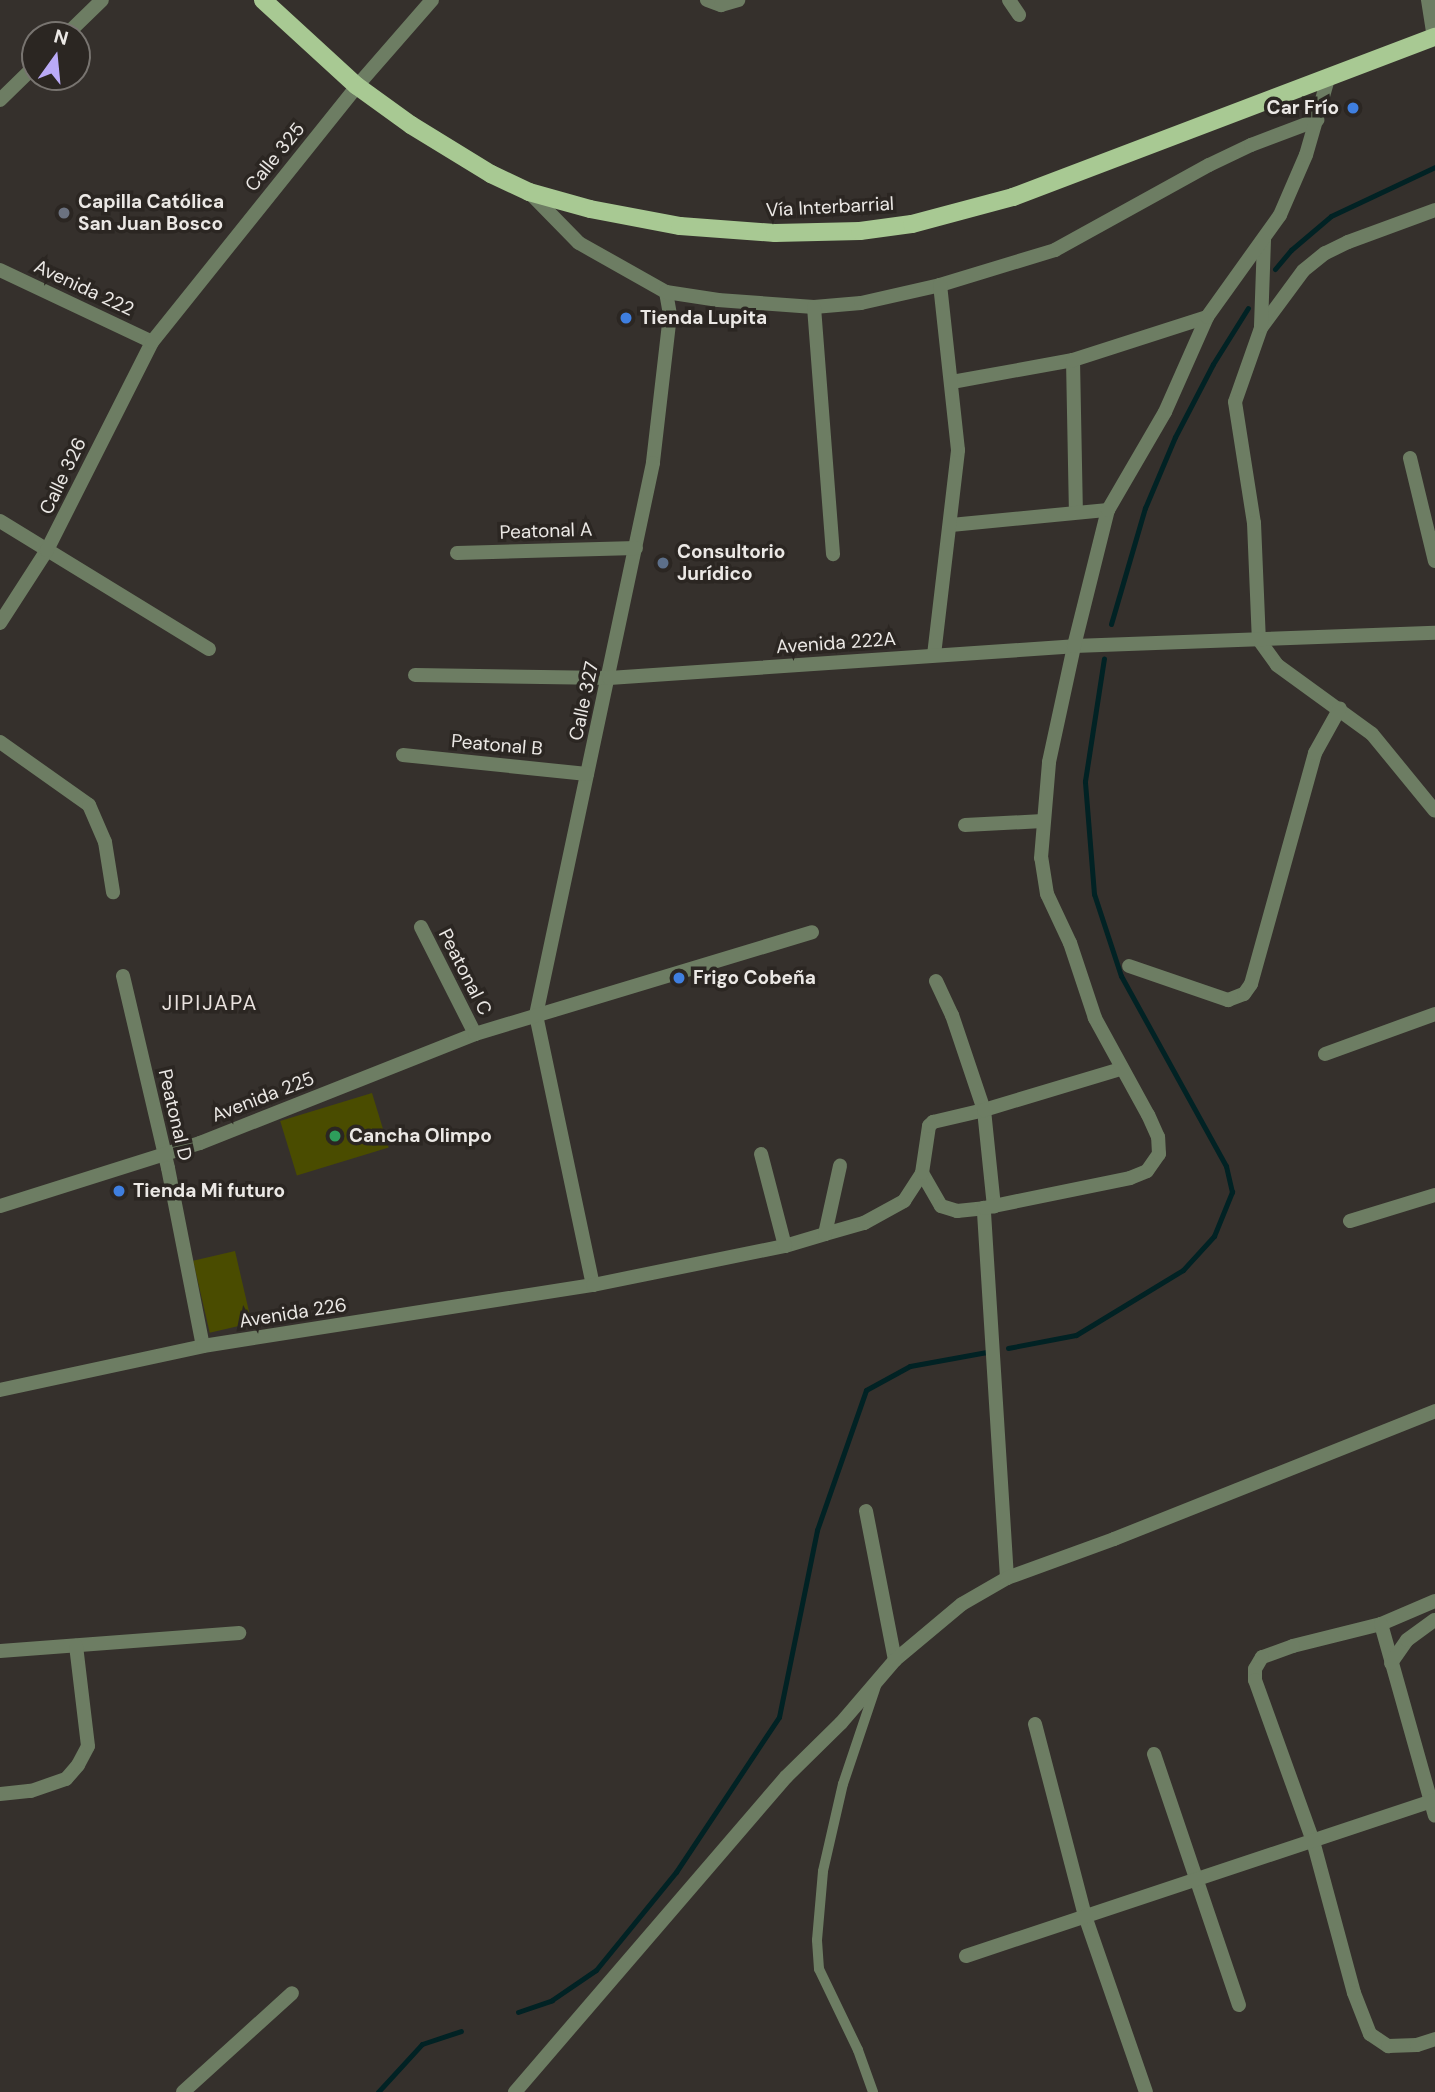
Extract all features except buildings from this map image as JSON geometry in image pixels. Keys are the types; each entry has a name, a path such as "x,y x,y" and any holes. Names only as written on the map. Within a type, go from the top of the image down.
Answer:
{"main road":[{"name":"Vía Interbarrial","path":"263,0 357,86 453,152 529,192 580,207 636,218 733,231 806,233 912,224 1013,197 1435,38"}],"street":[{"path":"80,21 102,0"},
{"name":"Calle 325","path":"152,342 357,86 432,0"},
{"path":"707,0 721,5 738,0"},
{"path":"1009,0 1019,15"},
{"path":"1428,0 1435,38"},
{"path":"1121,1069 984,1110 933,1122 929,1126 922,1173 941,1206 957,1211 989,1207 1130,1178 1147,1171 1159,1154 1158,1137 1094,1018 1070,943 1047,894 1041,858 1049,762 1074,646 1108,510 1165,412 1208,317 1264,239 1294,185 1328,79"},
{"path":"0,100 21,80"},
{"path":"529,192 579,243 666,292 718,300 814,307 861,303 940,285 1055,250 1209,165 1251,145 1317,120"},
{"path":"1435,210 1325,253 1283,294 1261,328 1235,402 1254,523 1259,640 1277,665 1340,708 1372,734 1435,811"},
{"path":"1261,328 1264,239"},
{"name":"Avenida 222","path":"0,270 152,342"},
{"path":"934,655 958,450 940,285"},
{"name":"Calle 327","path":"593,1285 536,1015 653,463 665,383 670,314 666,292"},
{"path":"814,307 833,554"},
{"path":"952,382 1073,360 1208,317"},
{"name":"Calle 326","path":"0,623 47,550 152,342"},
{"path":"1073,360 1076,512"},
{"path":"1410,458 1432,536 1435,561"},
{"path":"951,525 1108,510"},
{"path":"0,521 209,649"},
{"name":"Peatonal A","path":"457,553 636,548"},
{"name":"Avenida 222A","path":"415,675 609,678 1074,646 1435,633"},
{"path":"1129,966 1228,1000 1244,994 1251,984 1315,753 1340,708"},
{"path":"0,742 89,805 105,842 113,892"},
{"name":"Peatonal B","path":"402,755 587,774"},
{"path":"965,825 1043,821"},
{"name":"Peatonal C","path":"421,927 475,1034"},
{"name":"Avenida 225","path":"0,1206 164,1154 475,1034 812,932"},
{"name":"Peatonal D","path":"123,976 164,1154 203,1346"},
{"path":"936,981 952,1015 984,1110 1007,1578"},
{"path":"1325,1054 1435,1014"},
{"path":"761,1154 785,1246"},
{"path":"825,1234 840,1166"},
{"name":"Avenida 226","path":"0,1390 203,1346 593,1285 785,1246 887,1213 904,1201 922,1173"},
{"path":"1350,1221 1435,1195"},
{"path":"515,2092 786,1777 841,1723 895,1660 962,1604 1007,1578 1114,1539 1435,1411"},
{"path":"866,1511 895,1660"},
{"path":"1435,1601 1381,1624 1272,1653 1262,1657 1255,1669 1255,1680 1313,1840 1354,1993 1370,2034 1388,2046 1417,2045 1435,2039"},
{"path":"1391,1663 1407,1640 1435,1620"},
{"path":"966,1955 1313,1840 1433,1806 1381,1624"},
{"path":"0,1651 239,1633"},
{"path":"0,1794 31,1791 66,1779 78,1765 88,1746 76,1646"},
{"path":"1035,1724 1085,1916 1146,2092"},
{"path":"1154,1754 1239,2005"},
{"path":"183,2092 292,1993"}],"lane":[{"path":"873,2092 858,2050 819,1969 817,1940 823,1871 843,1784 879,1677"}],"shaded area":[{"name":"Cancha Olimpo","path":"372,1093 389,1148 297,1176 280,1121"},
{"path":"235,1251 252,1323 210,1333 193,1261"}],"waterway":[{"path":"1275,269 1291,250 1331,216 1435,167"},
{"path":"1111,624 1145,508 1175,437 1213,364 1248,308"},
{"path":"1008,1348 1076,1335 1183,1270 1214,1236 1232,1192 1226,1166 1121,976 1094,894 1085,781 1104,658"},
{"path":"518,2012 552,2000 596,1970 676,1872 779,1717 817,1530 866,1390 910,1366 987,1352"},
{"path":"378,2092 422,2044 461,2031"}],"place":[{"name":"Car Frío","path":"1353,108"},
{"name":"Capilla Católica San Juan Bosco","path":"64,213"},
{"name":"Tienda Lupita","path":"626,318"},
{"name":"Consultorio Jurídico","path":"663,563"},
{"name":"Frigo Cobeña","path":"679,978"},
{"name":"Cancha Olimpo","path":"335,1136"},
{"name":"Tienda Mi futuro","path":"119,1191"}],"district":[{"name":"JIPIJAPA","path":"210,1003"}]}
